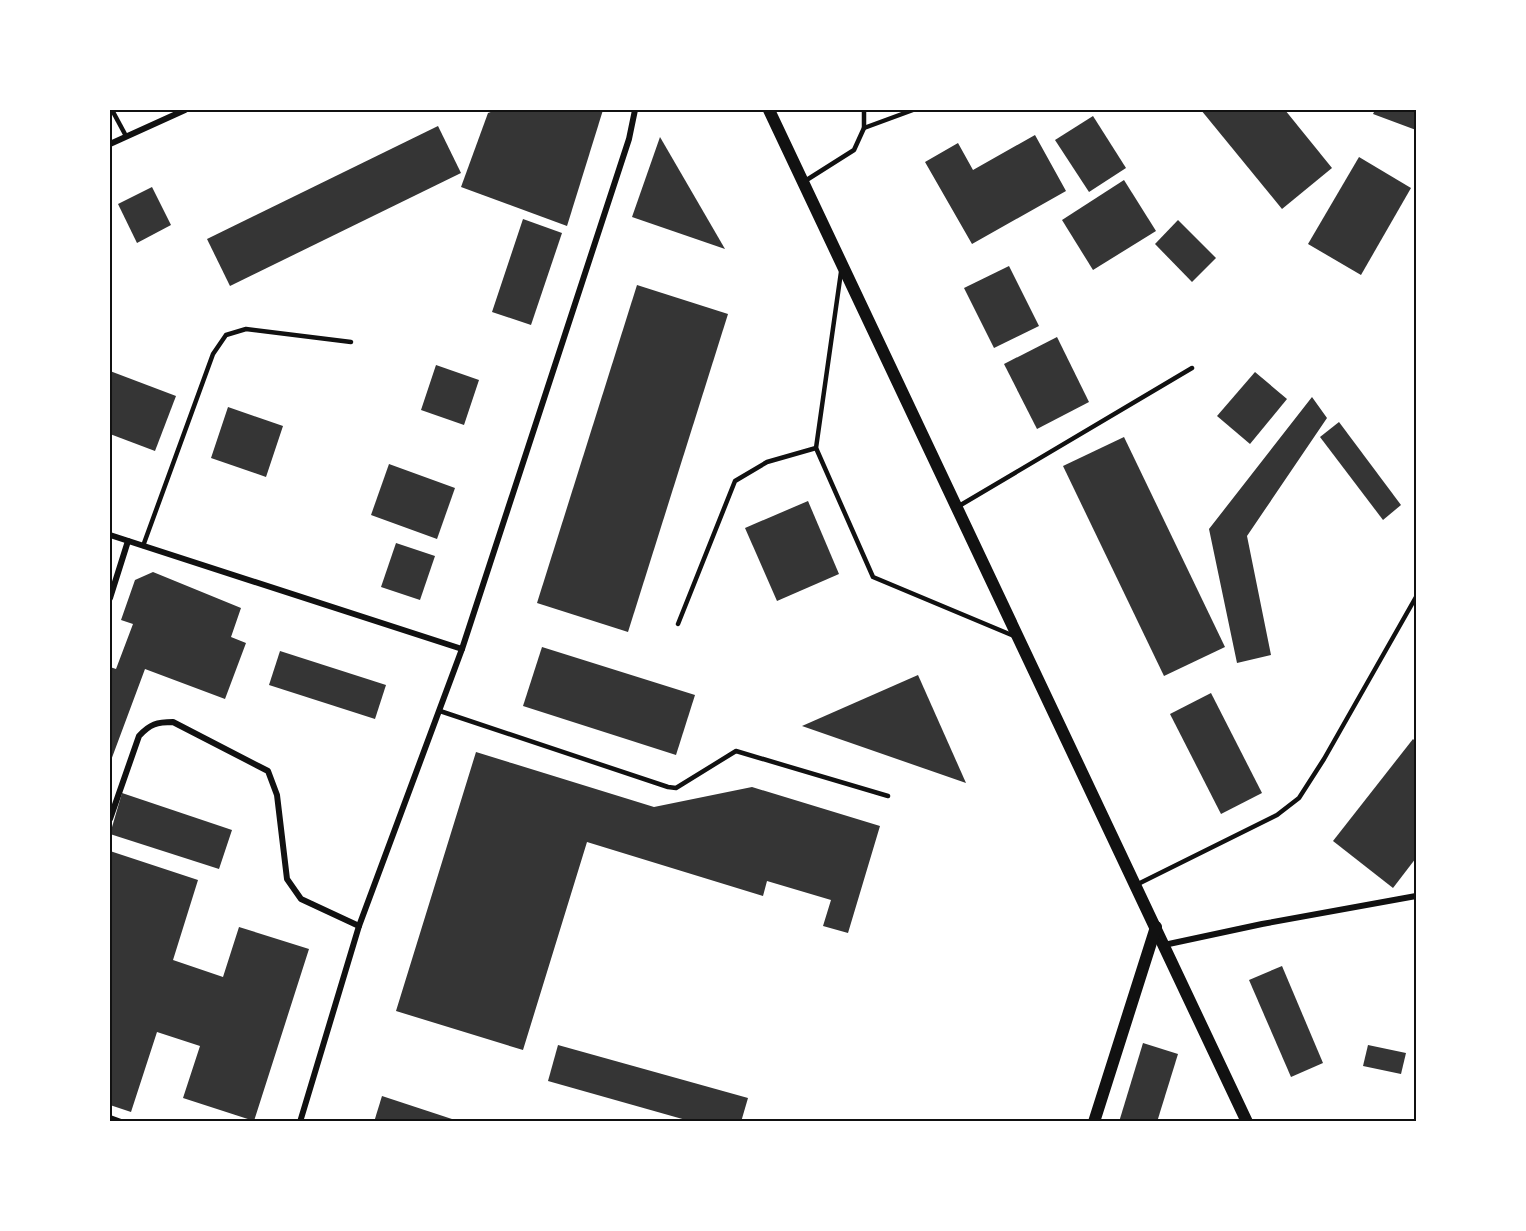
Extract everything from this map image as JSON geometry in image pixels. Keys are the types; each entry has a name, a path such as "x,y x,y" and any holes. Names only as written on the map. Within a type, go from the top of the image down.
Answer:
{"main road":[{"path":"769,110 1247,1122"},
{"path":"1094,1122 1156,927"}],"street":[{"path":"110,144 184,110"},
{"path":"300,1122 359,926 462,649 625,150 635,110"},
{"path":"110,535 462,649"},
{"path":"110,598 128,542"},
{"path":"110,819 139,736 147,727 157,722 173,722 268,771 277,795 286,879 301,899 359,926"},
{"path":"1164,945 1262,924 1416,896"},
{"path":"110,1118 122,1122"}],"lane":[{"path":"112,110 126,136"},
{"path":"803,182 854,150 864,128 864,110"},
{"path":"864,128 913,110"},
{"path":"842,266 816,448 873,577 1019,639"},
{"path":"143,546 213,354 226,335 246,329 351,342"},
{"path":"956,507 1192,368"},
{"path":"678,624 735,481 767,462 816,448"},
{"path":"1136,885 1277,815 1299,798 1324,759 1416,597"},
{"path":"440,711 668,787 676,788 736,752 888,796"}],"building":[{"path":"496,110 603,110 567,226 461,187 488,113"},
{"path":"1201,110 1285,110 1332,168 1282,209"},
{"path":"1375,110 1416,110 1416,130 1373,114"},
{"path":"1093,116 1126,168 1089,192 1055,140"},
{"path":"438,126 461,173 230,286 207,239"},
{"path":"1035,135 1066,191 972,244 925,162 958,143 973,170"},
{"path":"660,137 725,249 632,217"},
{"path":"1359,157 1411,188 1361,275 1308,244"},
{"path":"1124,180 1156,231 1093,270 1062,220"},
{"path":"152,187 171,225 137,243 118,204"},
{"path":"523,219 562,233 531,325 492,312"},
{"path":"1178,220 1216,258 1192,282 1155,244"},
{"path":"1009,266 1039,326 994,348 964,288"},
{"path":"637,285 728,314 628,632 537,603"},
{"path":"1057,337 1089,402 1037,429 1004,364"},
{"path":"436,365 479,380 464,425 421,410"},
{"path":"110,371 176,396 155,451 110,434"},
{"path":"1255,372 1287,399 1250,444 1217,416"},
{"path":"1312,397 1327,418 1247,536 1271,655 1237,663 1209,529"},
{"path":"228,407 283,426 266,477 211,458"},
{"path":"1339,422 1401,505 1383,520 1320,437"},
{"path":"1124,437 1225,647 1164,676 1063,466"},
{"path":"389,464 455,488 437,539 371,515"},
{"path":"808,501 839,574 777,601 745,528"},
{"path":"396,543 435,556 420,600 381,587"},
{"path":"153,572 241,608 231,637 246,643 225,699 145,669 110,763 110,667 116,669 133,624 121,620 135,580"},
{"path":"542,647 695,695 676,755 523,706"},
{"path":"280,651 386,685 375,719 269,685"},
{"path":"918,675 966,783 802,726"},
{"path":"1211,693 1262,793 1221,814 1170,714"},
{"path":"1413,739 1416,742 1416,858 1393,888 1333,841"},
{"path":"476,752 654,807 752,787 880,826 848,933 823,926 831,900 767,881 763,896 587,842 523,1050 396,1011"},
{"path":"122,793 232,830 219,869 110,834"},
{"path":"110,851 198,880 173,960 223,977 239,927 309,949 254,1121 183,1098 200,1046 157,1032 131,1112 110,1105"},
{"path":"1282,966 1323,1063 1291,1077 1249,980"},
{"path":"1143,1043 1178,1054 1157,1122 1119,1122"},
{"path":"558,1045 748,1098 741,1122 693,1122 548,1081"},
{"path":"1368,1045 1406,1053 1401,1074 1363,1066"},
{"path":"382,1096 458,1121 458,1122 374,1122"}]}
